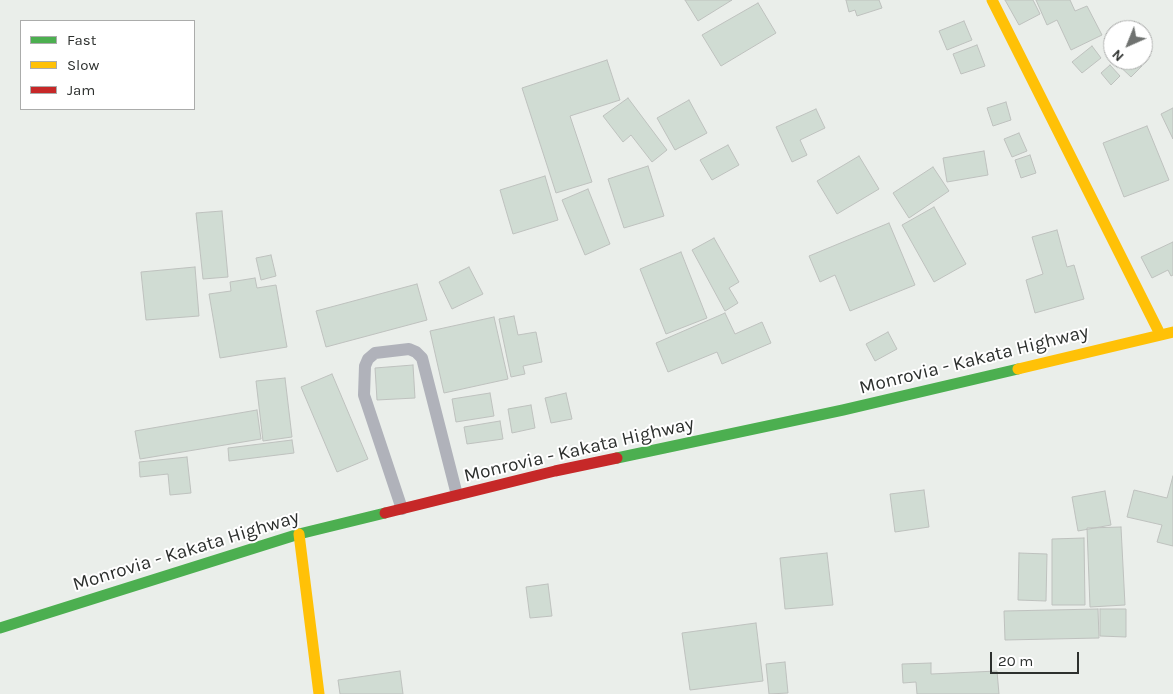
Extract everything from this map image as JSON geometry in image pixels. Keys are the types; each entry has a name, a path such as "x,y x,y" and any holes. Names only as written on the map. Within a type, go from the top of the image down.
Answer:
{"main road":[{"path":"992,0 1160,334"},
{"name":"Monrovia - Kakata Highway","path":"0,628 298,534 555,471 843,410 1173,332"},
{"path":"298,534 319,694"}],"lane":[{"path":"402,509 364,395 365,366 368,359 375,353 409,349 416,352 422,358 457,495"}],"building":[{"path":"685,0 732,0 698,21"},
{"path":"846,0 879,0 882,8 857,16 855,10 849,12"},
{"path":"1005,0 1033,0 1040,14 1019,25"},
{"path":"1036,0 1070,0 1075,11 1087,6 1102,35 1071,50 1057,20 1047,25"},
{"path":"758,3 776,33 721,66 702,35"},
{"path":"964,21 972,40 947,50 939,31"},
{"path":"977,45 985,66 961,74 953,54"},
{"path":"1092,46 1101,58 1082,73 1072,62"},
{"path":"607,60 620,100 570,116 592,182 556,193 522,88"},
{"path":"1104,70 1115,70 1120,76 1111,85 1101,73"},
{"path":"1124,70 1138,70 1131,77"},
{"path":"628,98 667,150 652,162 631,135 623,142 603,116"},
{"path":"689,100 707,133 675,150 657,118"},
{"path":"1006,102 1011,120 993,126 987,108"},
{"path":"1173,108 1173,139 1161,114"},
{"path":"816,109 825,128 800,140 807,155 792,162 776,127"},
{"path":"1147,126 1169,180 1124,197 1103,143"},
{"path":"1019,133 1027,151 1012,157 1004,139"},
{"path":"728,145 739,165 712,180 700,160"},
{"path":"984,151 988,175 947,182 943,158"},
{"path":"1030,155 1036,173 1021,178 1015,160"},
{"path":"859,156 879,189 837,214 817,181"},
{"path":"648,166 664,216 624,228 608,179"},
{"path":"933,167 949,191 909,218 893,193"},
{"path":"545,176 558,220 513,234 500,190"},
{"path":"588,189 610,244 585,255 562,200"},
{"path":"934,207 966,264 934,282 902,225"},
{"path":"222,211 228,277 203,279 196,213"},
{"path":"889,223 915,285 850,311 835,275 820,282 809,256"},
{"path":"1057,230 1067,267 1074,265 1084,299 1035,313 1026,280 1043,274 1032,237"},
{"path":"714,238 739,282 729,288 738,303 725,311 692,250"},
{"path":"1173,242 1173,275 1171,276 1168,270 1152,278 1141,257"},
{"path":"681,252 707,318 666,334 640,269"},
{"path":"271,255 276,276 261,280 256,258"},
{"path":"195,267 199,316 146,320 141,272"},
{"path":"469,267 483,294 452,309 439,282"},
{"path":"255,278 257,288 276,285 287,347 220,358 209,294 231,291 230,282"},
{"path":"417,284 427,320 326,347 316,311"},
{"path":"725,313 735,334 762,322 771,343 722,364 717,352 668,372 656,343"},
{"path":"514,316 518,335 536,332 542,362 523,366 525,374 511,377 499,319"},
{"path":"494,317 508,379 444,393 430,331"},
{"path":"888,332 897,349 875,361 866,344"},
{"path":"413,365 415,398 377,400 375,368"},
{"path":"332,374 368,459 337,472 301,387"},
{"path":"285,378 292,437 263,441 256,381"},
{"path":"490,393 494,416 456,422 452,399"},
{"path":"566,393 572,419 551,423 545,398"},
{"path":"531,405 535,428 512,433 508,409"},
{"path":"257,410 261,439 140,459 135,431"},
{"path":"500,421 503,439 467,444 464,427"},
{"path":"292,440 294,453 229,461 228,448"},
{"path":"187,457 191,493 170,495 168,474 140,477 139,462"},
{"path":"1173,476 1173,546 1157,542 1162,525 1127,517 1134,490 1167,498"},
{"path":"924,490 929,527 895,532 890,494"},
{"path":"1105,491 1111,525 1078,531 1072,497"},
{"path":"1121,527 1125,605 1090,607 1087,528"},
{"path":"1084,538 1085,605 1052,605 1052,539"},
{"path":"827,553 833,605 785,609 780,558"},
{"path":"1019,553 1047,554 1046,601 1018,600"},
{"path":"548,584 552,616 530,618 526,587"},
{"path":"1098,609 1099,638 1005,640 1004,611"},
{"path":"1100,609 1126,609 1126,637 1100,636"},
{"path":"756,623 763,681 690,690 682,633"},
{"path":"785,662 788,693 769,694 766,664"},
{"path":"931,663 931,674 997,671 999,694 917,694 916,682 903,683 902,664"},
{"path":"400,671 403,694 340,694 338,680"}],"traffic: fast":[{"path":"617,458 843,410 1018,369"},
{"path":"0,628 299,534 385,513"}],"traffic: slow":[{"path":"992,0 1160,334"},
{"path":"1018,369 1173,332"},
{"path":"299,534 319,694"}],"traffic: jam":[{"path":"385,513 555,471 617,458"}]}
